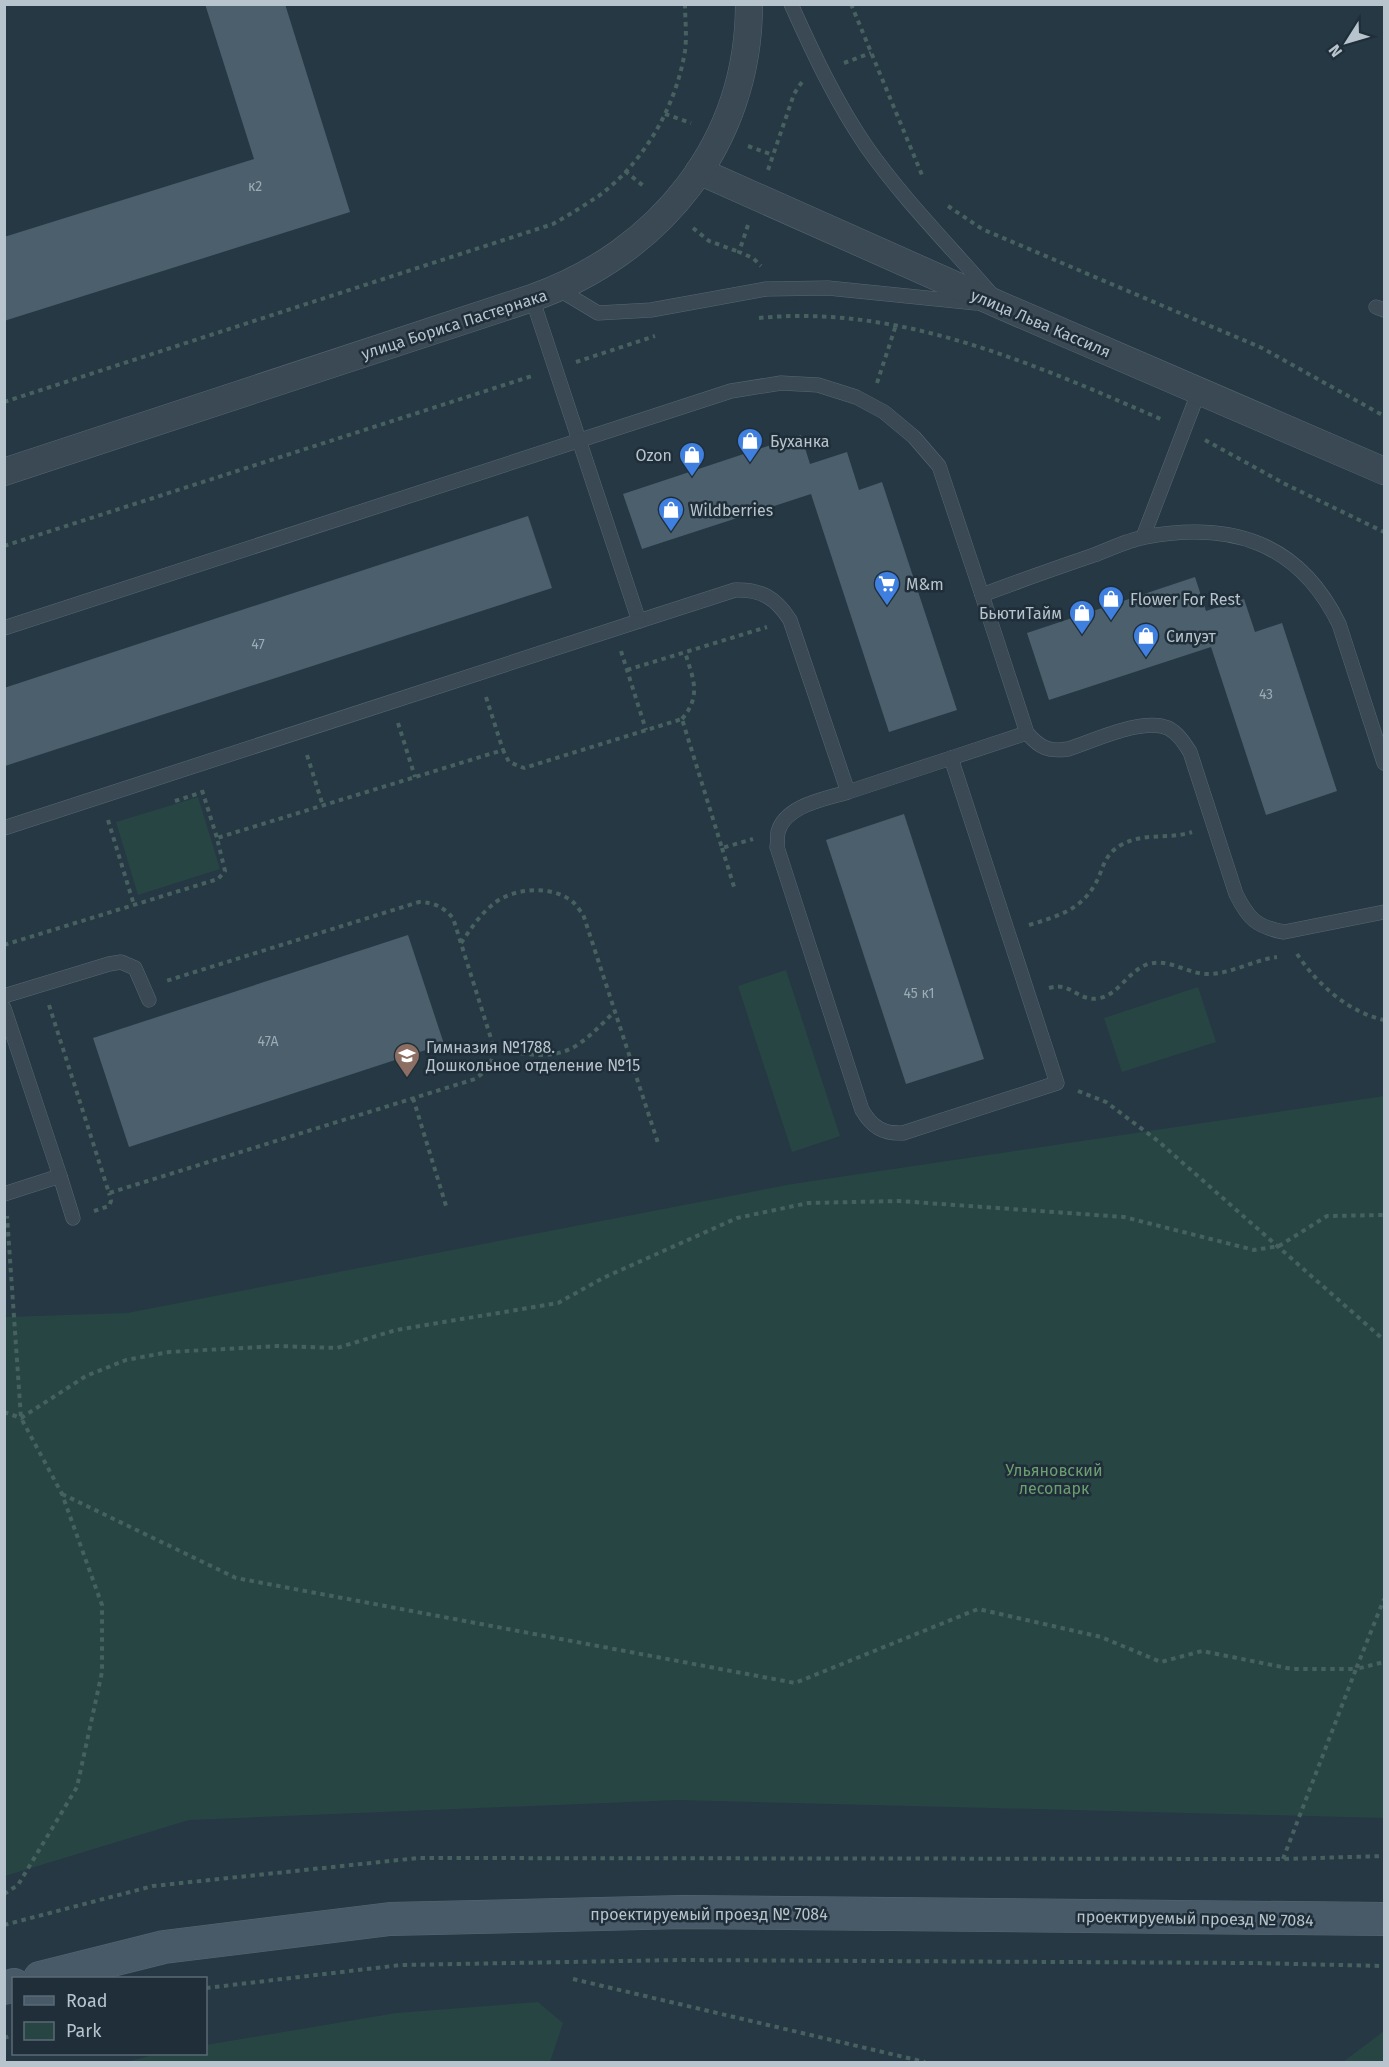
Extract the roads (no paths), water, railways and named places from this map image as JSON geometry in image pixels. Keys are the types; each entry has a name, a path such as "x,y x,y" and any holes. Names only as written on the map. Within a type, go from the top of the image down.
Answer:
{"street":[{"name":"улица Бориса Пастернака","path":"4,472 532,298 586,276 633,244 670,209 699,171 720,135 733,102 743,66 749,4"},
{"name":"улица Льва Кассиля","path":"699,171 1002,306 1384,471"},
{"name":"проектируемый проезд № 7084","path":"44,1977 164,1947 390,1919 683,1912 1384,1919"}],"lane":[{"path":"791,4 822,71 866,145 898,188 1002,306"},
{"path":"558,289 598,313 651,310 766,289 828,288 1002,306"},
{"path":"532,298 639,621"},
{"path":"4,628 731,391 781,383 818,386 856,397 884,412 914,437 939,466 1027,733 1037,744 1046,750 1056,751 1140,725 1154,725 1169,729 1181,739 1190,752 1236,894 1246,913 1256,923 1269,929 1287,931 1384,912"},
{"path":"1143,537 1199,391"},
{"path":"982,595 1143,537 1194,531 1218,532 1241,537 1268,547 1295,565 1316,585 1329,603 1380,733 1384,763"},
{"path":"4,828 735,590 748,590 771,597 782,607 790,620 848,792"},
{"path":"951,758 1057,1083 903,1133 884,1132 876,1128 862,1110 781,863 777,847 779,831 791,813 802,807 1027,733"},
{"path":"4,996 121,962 135,968 147,994"},
{"path":"4,1008 73,1218"},
{"path":"5,1194 60,1176"}],"place":[{"name":"Буханка","path":"750,464"},
{"name":"Ozon","path":"692,478"},
{"name":"Wildberries","path":"671,533"},
{"name":"M&m","path":"887,607"},
{"name":"Flower For Rest","path":"1111,622"},
{"name":"БьютиТайм","path":"1082,636"},
{"name":"Силуэт","path":"1146,659"},
{"name":"Гимназия №1788. Дошкольное отделение №15","path":"407,1079"}],"park label":[{"name":"Ульяновский лесопарк","path":"1054,1479"}]}
